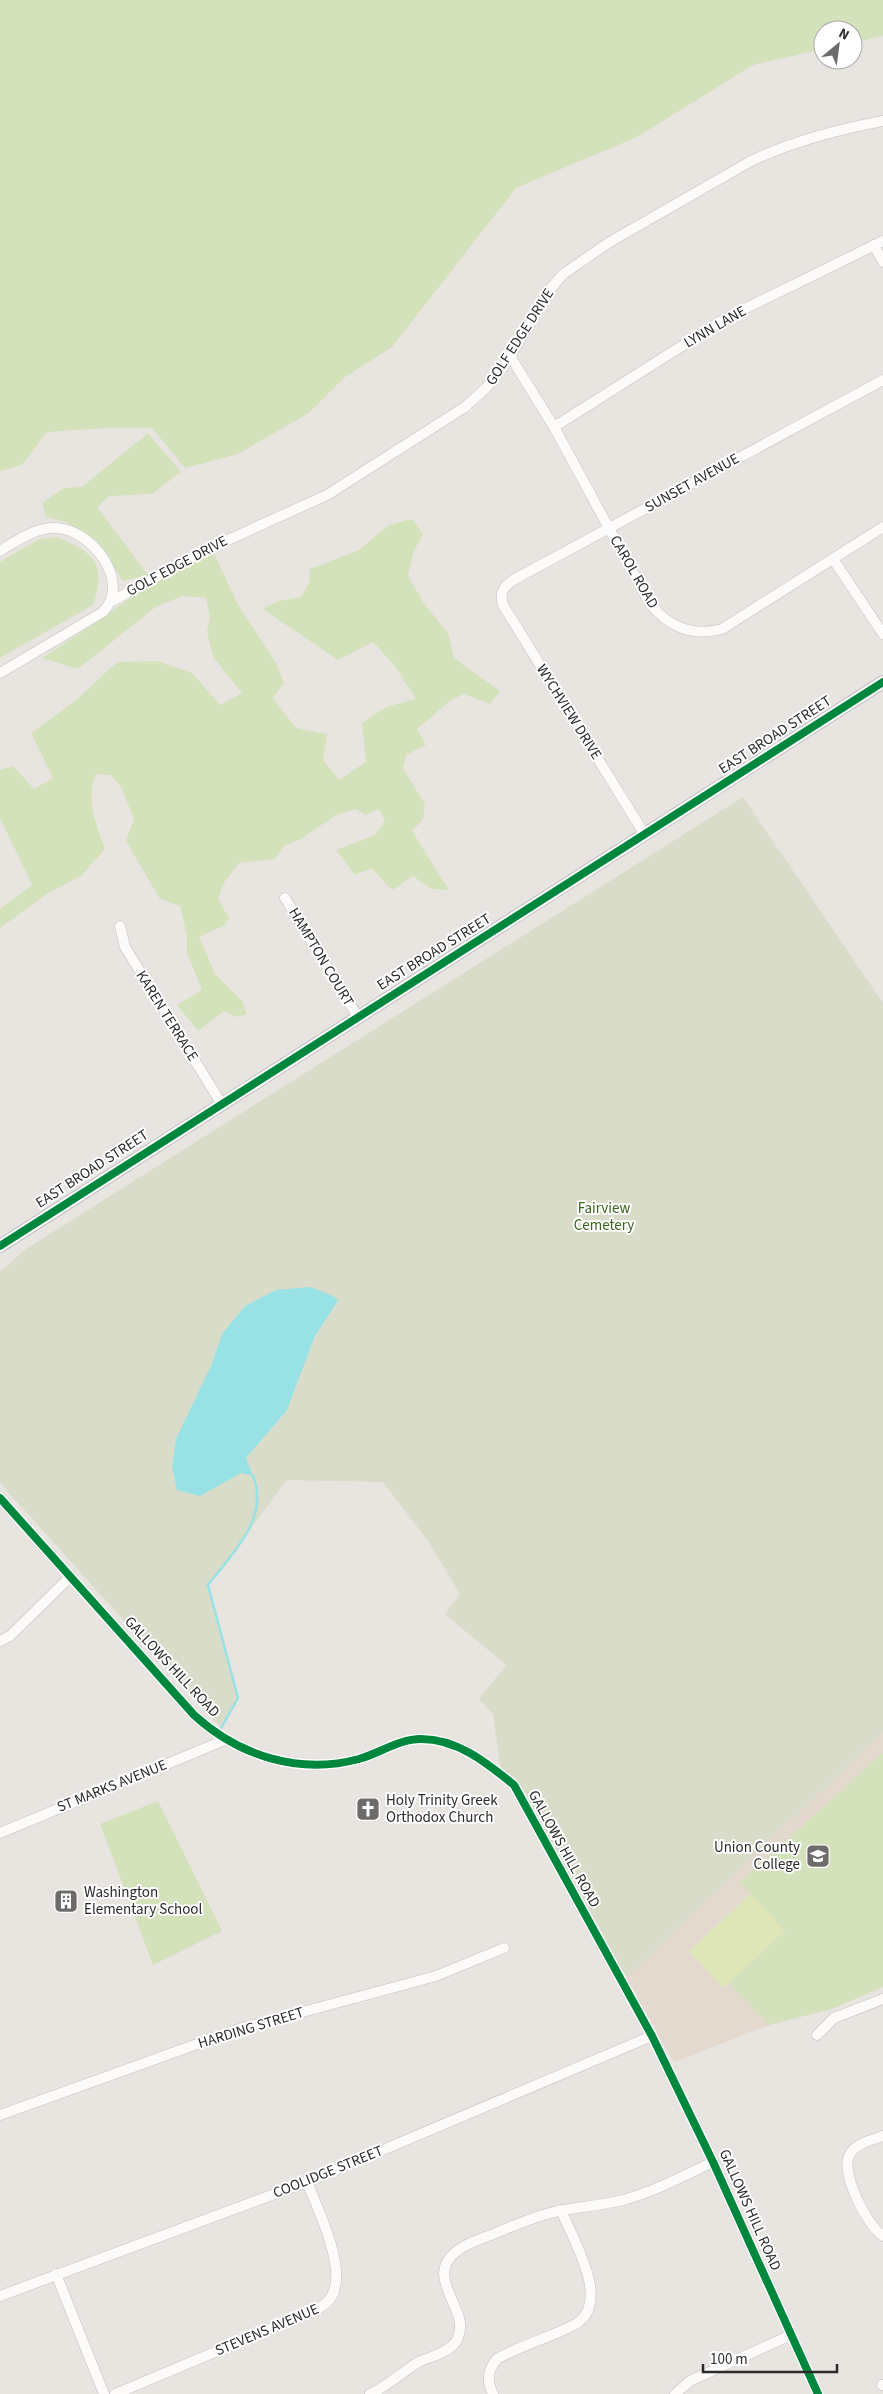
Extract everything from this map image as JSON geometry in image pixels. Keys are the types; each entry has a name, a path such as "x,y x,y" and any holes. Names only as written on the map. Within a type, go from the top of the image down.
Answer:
{"street":[{"name":"GOLF EDGE DRIVE","path":"0,673 96,616 112,601 199,553 327,495 465,407 486,388 510,356 552,287 562,275 608,243 770,152 819,134 883,121"},
{"path":"878,243 883,262"},
{"name":"LYNN LANE","path":"554,427 726,318 878,243"},
{"name":"CAROL ROAD","path":"510,356 554,427 609,529 657,612 666,621 690,631 703,632 722,629 883,527"},
{"name":"SUNSET AVENUE","path":"503,588 514,579 883,380"},
{"path":"0,551 26,536 43,529 55,528 72,531 88,540 102,557 112,581 112,601"},
{"path":"833,559 883,634"},
{"name":"WYCHVIEW DRIVE","path":"503,588 500,596 503,605 645,835"},
{"name":"EAST BROAD STREET","path":"1,1244 883,682"},
{"name":"HAMPTON COURT","path":"285,898 358,1017"},
{"name":"KAREN TERRACE","path":"120,926 125,947 221,1103"},
{"name":"GALLOWS HILL ROAD","path":"0,1498 194,1715 225,1740 271,1759 306,1765 342,1763 361,1759 405,1742 420,1739 451,1744 493,1766 514,1786 652,2036 713,2162 818,2394"},
{"path":"0,1641 10,1636 71,1576"},
{"name":"ST MARKS AVENUE","path":"0,1833 225,1740"},
{"name":"HARDING STREET","path":"0,2115 236,2030 436,1976 504,1948"},
{"path":"817,2034 834,2018 883,1999"},
{"name":"COOLIDGE STREET","path":"0,2296 307,2182 652,2036"},
{"path":"883,2136 865,2143 850,2152 846,2166 847,2174 868,2221 883,2236"},
{"path":"370,2394 383,2388 413,2365 447,2350 456,2342 460,2329 460,2320 445,2287 444,2277 450,2259 466,2245 531,2219 561,2210 619,2201 634,2196 713,2162"},
{"name":"STEVENS AVENUE","path":"116,2394 315,2310 329,2301 334,2293 336,2282 330,2241 307,2182"},
{"path":"493,2394 488,2377 492,2365 497,2359 575,2324 590,2306 591,2283 561,2210"},
{"path":"56,2274 104,2394"},
{"path":"675,2394 690,2381 791,2335"}],"shaded area":[{"name":"Union County College","path":"883,1732 883,1987 831,2009 769,2025 674,2062 625,1979"}],"green space":[{"path":"0,0 883,0 883,36 863,41 863,20 813,20 813,51 753,65 637,137 516,188 392,347 345,377 309,413 238,454 185,468 152,428 107,428 47,432 22,465 0,471"},
{"path":"148,433 181,472 152,494 109,496 97,507 148,575 123,581 97,541 66,522 46,517 42,503 64,488 82,487"},
{"path":"412,519 423,534 413,553 408,576 423,602 448,633 454,658 500,691 490,704 464,694 451,700 417,729 426,745 406,755 403,769 425,804 423,819 412,831 449,890 431,889 413,876 392,890 371,868 355,875 336,850 375,835 385,821 379,809 365,815 356,809 336,815 301,839 284,846 275,859 239,863 223,884 218,899 229,918 225,925 199,937 215,974 242,1001 247,1014 237,1017 224,1011 198,1031 177,1005 202,990 187,953 187,936 180,906 160,899 126,841 134,819 121,787 111,775 96,774 92,793 93,812 105,849 81,876 48,893 0,928 0,909 32,885 0,818 0,770 13,766 34,789 53,778 31,733 75,701 117,662 157,661 192,673 220,705 242,693 213,657 207,631 210,617 206,598 183,596 157,606 78,669 42,658 147,586 213,551 237,603 277,665 284,683 273,698 296,728 327,734 323,760 339,780 366,762 362,723 386,707 416,699 394,665 373,642 338,660 263,609 278,601 301,597 309,583 310,569 359,550 389,525"},
{"path":"57,537 80,548 94,562 98,570 98,580 93,605 0,658 0,562 39,539"},
{"name":"Fairview Cemetery","path":"743,797 883,1003 883,1732 625,1979 525,1792 500,1765 493,1714 479,1699 506,1665 445,1614 460,1594 428,1541 383,1482 287,1480 208,1585 238,1698 221,1728 0,1483 0,1272 26,1249","holes":["329,1295 335,1297 338,1302 315,1336 287,1410 246,1458 253,1476 241,1473 211,1366 222,1334"]},
{"path":"883,1753 883,1987 831,2009 769,2025 729,1983 785,1931 740,1882"},
{"path":"158,1801 222,1931 153,1965 100,1824"},
{"path":"751,1894 785,1931 723,1988 689,1951"}],"water":[{"path":"311,1287 335,1297 338,1301 315,1336 287,1410 246,1458 253,1476 241,1473 200,1496 177,1490 172,1467 176,1439 211,1366 222,1334 245,1306 276,1290"}],"waterway":[{"path":"221,1728 238,1698 208,1585 237,1548 253,1521 257,1506 257,1491 253,1476"}],"cycle path":[{"path":"0,1246 883,682"},
{"path":"0,1498 194,1715 230,1741 250,1751 271,1758 292,1763 314,1765 359,1759 405,1741 435,1740 460,1748 471,1754 514,1785 652,2036 713,2162 818,2394"}],"place":[{"name":"Holy Trinity Greek Orthodox Church","path":"368,1809"},
{"name":"Union County College","path":"818,1856"},
{"name":"Washington Elementary School","path":"66,1901"}]}
